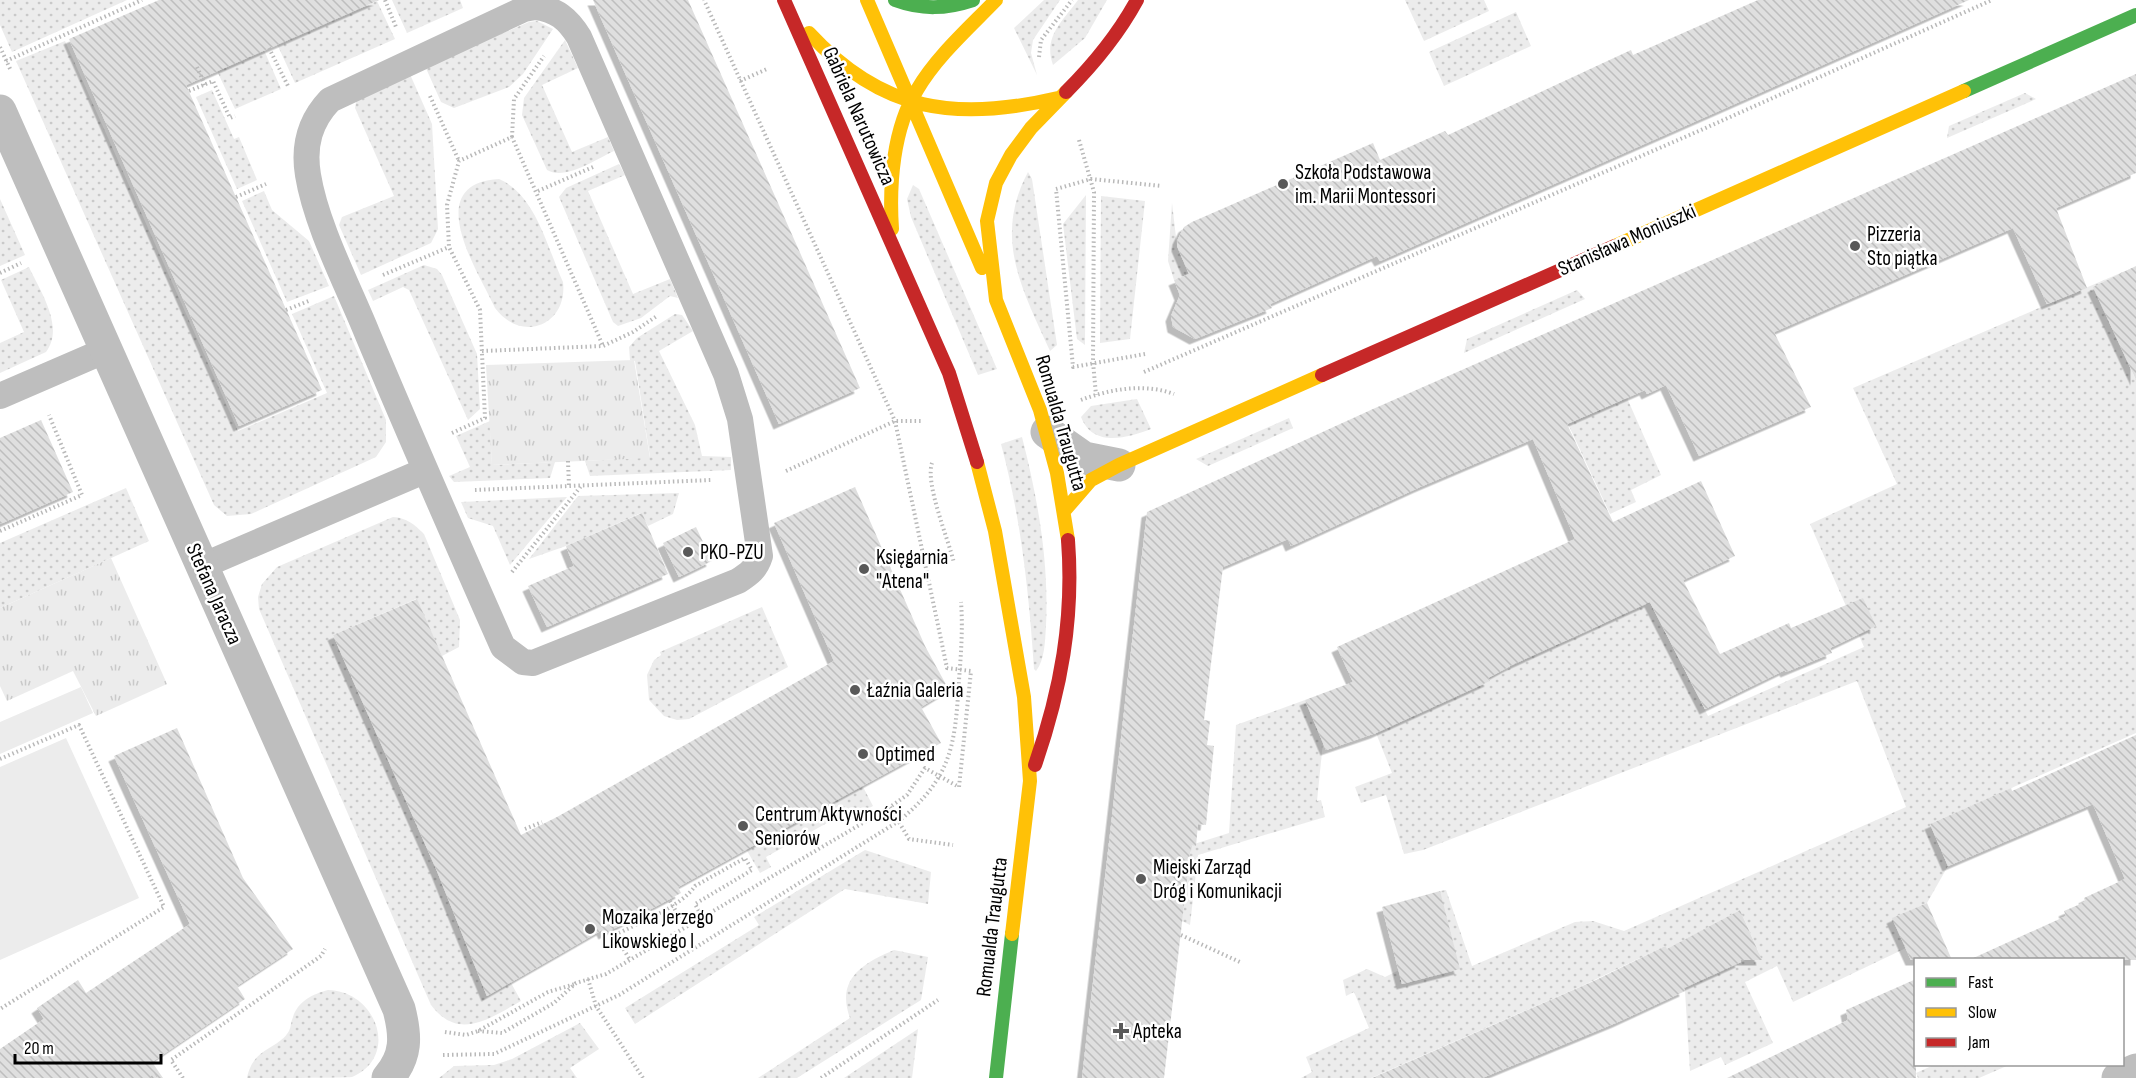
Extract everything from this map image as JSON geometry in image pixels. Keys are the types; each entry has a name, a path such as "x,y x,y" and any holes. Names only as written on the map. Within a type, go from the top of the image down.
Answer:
{"street":[{"path":"867,0 998,305"},
{"path":"895,0 911,6 933,9 952,8 973,0"},
{"path":"910,101 953,46 996,0"},
{"name":"Romualda Traugutta","path":"1030,781 1060,685 1069,632 1069,550 1065,510 1044,423 1031,382 998,305 987,217 993,192 1018,146 1058,98 1080,80 1112,43 1130,16 1137,0"},
{"name":"Romualda Traugutta","path":"785,2 823,51 850,75 878,90 949,111 981,112 1025,108 1058,98"},
{"name":"Gabriela Narutowicza","path":"785,2 949,373 986,489"},
{"name":"Stanisława Moniuszki","path":"1065,510 1091,480 1119,465 2136,15"},
{"name":"Gabriela Narutowicza","path":"895,248 890,210 892,183 910,101"},
{"name":"Stefana Jaracza","path":"0,111 104,351 399,1009 403,1025 396,1067"},
{"path":"1044,423 1084,458 1119,465"},
{"name":"Romualda Traugutta","path":"986,489 1017,646 1024,697 1030,781 996,1078"},
{"path":"2118,1078 2136,1070"}],"lane":[{"path":"548,8 568,21 579,37 736,402 760,556 757,566 738,581 533,663 524,662 503,647 421,462 349,289 308,175 309,132 318,113 330,100 345,91 524,9 548,8"},
{"path":"0,396 104,351"},
{"path":"202,566 421,462"}],"path":[{"path":"6,61 142,0"},
{"path":"385,0 398,31"},
{"path":"478,1031 502,1033 554,1003 576,983 606,974 630,960 890,807 907,795 925,768 959,787 971,671 947,668 895,421 704,0"},
{"path":"1144,372 1701,130 1992,0"},
{"path":"269,48 290,92"},
{"path":"546,54 514,99 512,137 538,191 603,346"},
{"path":"197,67 205,85"},
{"path":"740,81 770,68"},
{"path":"189,91 213,81 230,118 235,116"},
{"path":"421,462 446,435 484,418 480,310 449,247 447,205 459,161 426,87"},
{"path":"1058,98 1081,144 1091,179 1094,200 1093,362 1096,395"},
{"path":"459,161 512,137"},
{"path":"538,191 629,152"},
{"path":"1145,354 1073,367 1056,189 1091,179 1162,186"},
{"path":"236,197 266,184"},
{"path":"349,289 449,247"},
{"path":"0,273 32,258"},
{"path":"482,351 603,346 633,332 676,305 697,307"},
{"path":"1044,423 1096,395 1135,388 1165,391 1180,396 1200,430"},
{"path":"0,531 82,495 48,411"},
{"path":"437,499 458,490 749,478 788,471 895,421 924,421"},
{"path":"956,573 947,531 929,477 936,458 972,440"},
{"path":"568,461 569,486"},
{"path":"484,605 582,485"},
{"path":"396,1067 494,1054 513,1047 636,986 899,821 930,793 953,745 960,670 960,594"},
{"path":"0,759 79,725 164,907 0,1009"},
{"path":"890,807 909,839 953,845"},
{"path":"525,829 542,822"},
{"path":"615,935 690,894 696,886 745,858 752,870 695,904 702,917"},
{"path":"671,903 685,927"},
{"path":"612,930 630,960"},
{"path":"1181,935 1242,963"},
{"path":"183,1078 171,1060 321,956 328,946"},
{"path":"588,979 596,1006 643,1078"},
{"path":"821,1078 938,1000"}],"green space":[{"path":"0,0 127,0 12,52 0,25"},
{"path":"392,0 460,0 463,8 407,33"},
{"path":"1044,0 1060,0 1033,40 1031,53 1037,75 1014,28"},
{"path":"1078,0 1107,0 1085,38 1053,65 1050,46 1052,38 1060,23"},
{"path":"1405,0 1484,0 1489,11 1424,41"},
{"path":"377,1 395,39 295,83 277,44"},
{"path":"1516,12 1531,46 1444,86 1429,52"},
{"path":"537,21 553,29 523,74 509,87 454,108 441,102 425,66 529,22"},
{"path":"565,40 578,68 542,85 572,152 608,137 614,151 580,168 554,173 547,170 522,115 524,98"},
{"path":"65,41 238,431 327,393 292,314 334,296 386,420 386,442 376,457 251,514 227,516 214,505 16,61"},
{"path":"264,50 281,89 235,109 217,71"},
{"path":"409,72 432,124 438,229 431,243 361,275 339,225 342,217 394,196 355,108 357,97"},
{"path":"212,90 234,139 239,137 257,180 237,189 196,97"},
{"path":"2025,93 2036,99 1947,138 1949,126"},
{"path":"619,164 625,175 588,191 633,294 670,279 678,298 670,296 641,318 618,326 613,322 559,197 566,188"},
{"path":"1028,172 1032,179 1057,345 1050,351 1022,285 1015,263 1012,241 1013,219 1018,196"},
{"path":"499,179 512,187 531,209 563,282 563,297 558,309 551,319 541,325 530,327 518,325 506,319 495,308 477,273 461,232 459,212 463,196 475,184"},
{"path":"913,185 919,189 997,369 978,375 911,217 907,199"},
{"path":"264,191 272,210 309,241 329,286 287,302 242,201"},
{"path":"1086,195 1085,345 1077,339 1063,224"},
{"path":"1101,196 1145,201 1130,339 1100,343"},
{"path":"0,199 25,255 0,266"},
{"path":"1172,203 1177,246 1189,274 1174,280 1168,261"},
{"path":"424,265 437,269 442,275 477,354 480,409 468,420 409,290 403,287 373,301 368,290"},
{"path":"29,267 49,309 53,332 51,342 46,352 0,373 0,343 24,332 1,280"},
{"path":"2132,268 2136,306 2108,319 2136,380 2136,733 1930,824 1948,866 1927,903 1893,918 1906,948 1793,1002 1777,966 1745,982 1773,1043 1725,1065 1721,1057 1690,1071 1685,991 1665,946 1584,985 1371,1078 1301,1078 1312,1072 1306,1057 1369,1028 1354,992 1346,996 1343,980 1367,969 1385,977 1399,970 1402,984 1440,891 1446,890 1472,966 1575,922 1593,921 1624,931 1906,807 1857,681 1423,850 1404,854 1386,795 1361,803 1355,787 1392,773 1376,733 1489,681 1488,678 1510,668 1511,659 1582,634 1616,617 1647,597 1708,716 1864,647 1810,524 1897,484 1853,388","holes":["1740,910 1759,953 1737,964 1718,922"]},
{"path":"1577,290 1585,299 1464,353 1467,339"},
{"path":"675,314 682,315 693,331 659,351 695,425 702,456 731,457 731,470 590,476 585,461 650,457 635,361 630,360 629,347 637,338"},
{"path":"634,360 650,458 492,465 486,365"},
{"path":"1627,398 1661,475 1631,490 1636,502 1610,514 1568,424"},
{"path":"1137,399 1151,429 1121,437 1102,437 1086,427 1081,417 1091,406"},
{"path":"1289,418 1293,428 1208,466 1196,459"},
{"path":"490,421 492,465 555,462 550,478 454,482 449,476 470,467 456,436"},
{"path":"1022,437 1037,507 1046,578 1045,643 1043,656 1036,671 1019,528 1001,444"},
{"path":"126,488 149,541 0,608 0,543"},
{"path":"679,493 673,514 648,526 641,513 566,546 529,559 578,496"},
{"path":"567,497 510,565 493,526 468,518 461,502"},
{"path":"393,517 410,522 424,534 460,620 459,647 442,656 416,599 333,635 437,871 487,996 510,981 521,1001 498,1014 475,1023 453,1022 442,1016 431,1005 259,609 258,597 262,584 277,567"},
{"path":"111,558 167,684 96,716 73,671 7,701 0,686 0,608"},
{"path":"762,607 788,667 689,719 677,720 664,716 649,700 647,675 654,660 661,655 660,652"},
{"path":"81,687 93,713 0,754 0,722"},
{"path":"1305,700 1323,742 1317,801 1321,800 1325,817 1198,855 1190,925 1182,921 1191,845 1229,833 1236,725"},
{"path":"66,738 139,898 0,960 0,767"},
{"path":"862,785 873,806 857,815 852,809 766,857 771,867 760,873 746,849"},
{"path":"865,850 931,872 928,904 845,889 635,1024 625,1008 759,925 754,917"},
{"path":"894,950 928,957 921,1000 797,1078 758,1078 850,1018 846,993 854,975 871,961"},
{"path":"328,990 345,993 359,1001 370,1013 376,1026 378,1041 375,1055 367,1068 352,1077 247,1078 255,1060 279,1042 289,1031 295,1011 302,1002"},
{"path":"580,1023 599,1049 570,1068 577,1078 439,1078 454,1066 494,1065 512,1059"},
{"path":"918,1029 912,1078 844,1078"},
{"path":"1932,1066 2007,1066 1979,1078 1918,1078 1916,1073"}],"building":[{"path":"159,0 379,0 186,85 322,390 239,426 69,39"},
{"path":"593,0 688,0 860,388 779,424"},
{"path":"1758,0 1969,0 1380,261 1377,256 1270,304 1272,308 1195,339 1173,327 1171,316 1180,295 1174,280 1189,274 1177,246 1178,239 1184,227 1192,222 1373,143 1380,160 1445,131 1448,135 1631,50 1633,55"},
{"path":"2136,74 2136,173 2056,208 2087,288 2047,304 2013,228 1774,332 1811,407 1699,456 1666,385 1647,394 1645,390 1567,424 1613,522 1701,481 1735,556 1683,580 1720,654 1789,623 1791,628 1863,598 1876,626 1830,648 1832,653 1786,672 1785,670 1705,709 1650,602 1510,666 1488,678 1490,681 1376,733 1326,750 1305,700 1353,682 1337,647 1575,539 1533,439 1291,546 1288,539 1223,567 1204,720 1210,721 1207,745 1214,746 1206,825 1198,824 1196,846 1191,845 1164,1078 1082,1078 1147,512 1373,409"},
{"path":"2136,266 2136,380 2093,287"},
{"path":"41,420 73,492 0,524 0,438"},
{"path":"855,487 925,646 949,690 921,707 941,743 678,887 681,893 604,934 602,930 487,996 437,871 333,635 417,599 521,835 834,661 774,523"},
{"path":"642,513 668,574 547,627 528,586 574,566 566,546"},
{"name":"PKO-PZU","path":"696,527 712,561 679,577 663,543"},
{"path":"177,728 243,878 293,949 237,986 245,999 152,1062 163,1078 0,1078 0,1049 44,1019 37,1008 78,980 86,993 190,924 114,756"},
{"path":"2136,735 2136,960 2124,960 2124,958 1973,958 2066,916 2064,911 2085,902 2084,898 2125,879 2093,804 1948,866 1930,824 2011,788 2012,791"},
{"path":"1440,891 1460,969 1402,984 1382,907"},
{"path":"1927,903 1951,958 1914,958 1911,960 1892,918"},
{"path":"1740,910 1762,960 1740,960 1741,962 1684,988 1685,991 1618,1022 1482,1078 1372,1078 1596,980 1665,946 1667,949"},
{"path":"1914,980 1916,1078 1727,1078 1848,1020 1846,1010"}],"traffic: fast":[{"path":"895,0 924,7 953,5 973,0"},
{"path":"1964,91 2136,15"},
{"path":"996,1078 1012,934"}],"traffic: slow":[{"path":"867,0 982,268"},
{"path":"892,229 891,194 894,157 909,105 934,66 996,0"},
{"path":"809,33 836,59 864,80 893,95 923,104 954,109 986,109 1058,98"},
{"path":"1615,246 1964,91"},
{"path":"1066,92 1031,128 1011,155 996,183 987,221 996,300 1040,410 1057,473 1068,540"},
{"path":"1065,510 1091,480 1119,465 1322,375"},
{"path":"977,462 995,531 1024,697 1030,781 1012,934"}],"traffic: jam":[{"path":"784,0 949,373 977,462"},
{"path":"1066,92 1105,48 1137,0"},
{"path":"1322,375 1615,246"},
{"path":"1035,765 1052,709 1064,654 1069,598 1068,540"}],"place":[{"name":"Szkoła Podstawowa im. Marii Montessori","path":"1283,184"},
{"name":"Pizzeria Sto piątka","path":"1855,246"},
{"name":"PKO-PZU","path":"688,552"},
{"name":"Księgarnia \"Atena\"","path":"864,569"},
{"name":"Łaźnia Galeria","path":"855,690"},
{"name":"Optimed","path":"863,754"},
{"name":"Centrum Aktywności Seniorów","path":"743,826"},
{"name":"Miejski Zarząd Dróg i Komunikacji","path":"1141,879"},
{"name":"Mozaika Jerzego Likowskiego I","path":"590,929"},
{"name":"Apteka","path":"1121,1031"}]}
